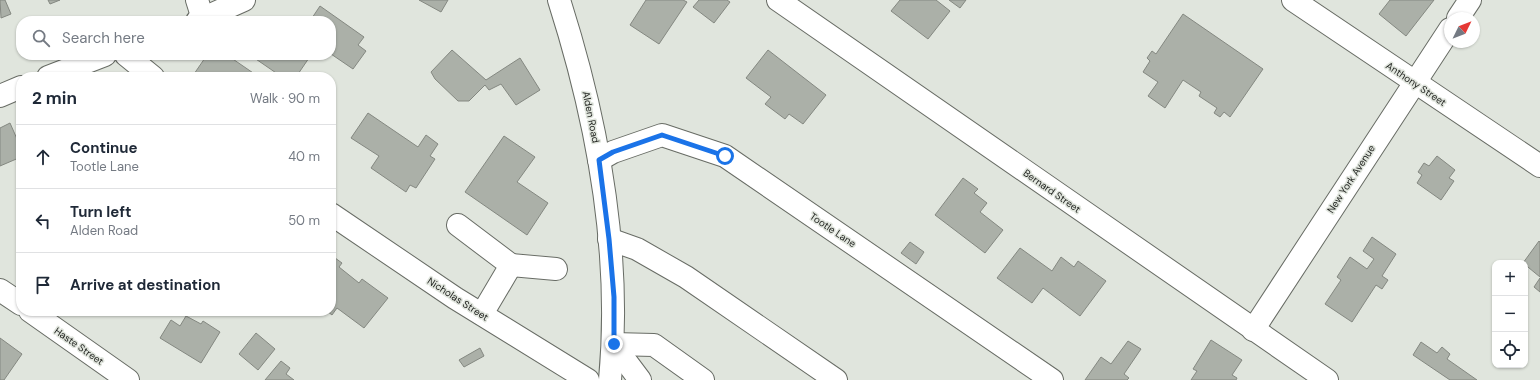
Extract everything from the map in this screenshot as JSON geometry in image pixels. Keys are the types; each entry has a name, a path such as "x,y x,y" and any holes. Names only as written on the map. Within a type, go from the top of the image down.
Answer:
{"street":[{"path":"199,13 244,0"},
{"name":"Alden Road","path":"559,0 585,87 599,160 609,239 614,297 614,344 610,380"},
{"name":"Bernard Street","path":"778,0 1327,380"},
{"name":"Anthony Street","path":"1293,0 1540,166"},
{"path":"1462,12 1470,0"},
{"name":"New York Avenue","path":"1253,330 1444,38"},
{"path":"61,72 92,60"},
{"path":"132,60 147,72"},
{"path":"0,96 16,89"},
{"name":"Tootle Lane","path":"599,160 613,152 662,135 725,156 1052,380"},
{"name":"Nicholas Street","path":"336,217 482,314 588,380"},
{"path":"458,225 511,265 556,269"},
{"path":"609,239 637,249 686,277 836,380"},
{"path":"482,314 511,265"},
{"path":"0,290 16,301"},
{"name":"Haste Street","path":"37,316 128,380"},
{"path":"614,344 640,380"},
{"path":"614,344 654,345 703,380"}],"building":[{"path":"0,0 5,0 11,14 1,18"},
{"path":"48,0 60,0 50,4"},
{"path":"419,0 448,0 441,12"},
{"path":"646,0 683,0 687,2 659,44 630,25"},
{"path":"699,0 727,0 730,2 714,23 693,7"},
{"path":"900,0 936,0 950,11 928,39 891,11"},
{"path":"949,0 966,0 960,8"},
{"path":"1390,0 1434,0 1406,36 1379,14"},
{"path":"320,6 334,16 313,16"},
{"path":"1183,14 1263,69 1230,117 1224,112 1220,117 1214,113 1217,108 1199,96 1201,92 1183,80 1165,108 1148,96 1158,82 1143,72 1150,61 1147,58 1152,51 1156,54"},
{"path":"336,17 364,37 358,45 366,51 353,69 336,57"},
{"path":"452,50 486,80 520,58 540,90 516,105 501,84 489,90 485,85 469,101 458,101 435,79 431,72"},
{"path":"768,50 826,95 803,124 789,114 785,119 765,104 771,97 746,78"},
{"path":"204,60 234,60 252,72 195,72"},
{"path":"257,60 308,60 299,72 275,72"},
{"path":"368,113 418,147 426,135 438,144 430,156 435,159 416,188 410,185 406,192 371,168 379,156 351,138"},
{"path":"10,123 16,137 16,159 0,166 0,128"},
{"path":"504,136 535,157 517,182 548,203 527,235 465,192"},
{"path":"1437,156 1455,170 1449,178 1454,181 1441,200 1417,183 1422,175 1418,172 1424,163 1429,166"},
{"path":"963,178 978,189 974,193 987,203 980,212 1003,230 985,253 935,215"},
{"path":"1372,237 1396,254 1382,276 1388,280 1382,289 1376,285 1352,322 1325,304 1341,280 1337,277 1350,257 1367,269 1374,259 1363,251"},
{"path":"1539,241 1540,277 1528,267 1528,260 1525,260"},
{"path":"910,242 924,252 916,264 901,253"},
{"path":"1020,248 1052,271 1061,257 1074,267 1078,261 1106,281 1080,316 1043,288 1032,303 997,278"},
{"path":"336,259 342,263 339,267 359,283 362,279 388,298 364,328 337,308 336,309"},
{"path":"1540,278 1540,292 1534,287"},
{"path":"186,316 201,324 203,321 220,332 201,363 160,338 171,320 180,326"},
{"path":"256,333 275,349 258,370 239,354"},
{"path":"0,338 22,354 4,380 0,380"},
{"path":"1211,340 1242,360 1232,375 1237,378 1236,380 1191,380 1197,371 1193,369"},
{"path":"1128,341 1141,349 1124,374 1129,378 1127,380 1085,380 1101,357 1111,364"},
{"path":"1421,342 1437,353 1442,347 1450,354 1447,359 1477,380 1450,380 1413,355"},
{"path":"480,348 484,356 464,367 459,360"},
{"path":"281,361 290,368 286,374 294,380 265,380"}],"route":[{"path":"614,344 614,297 609,239 599,160 613,152 662,135 725,156"}]}
